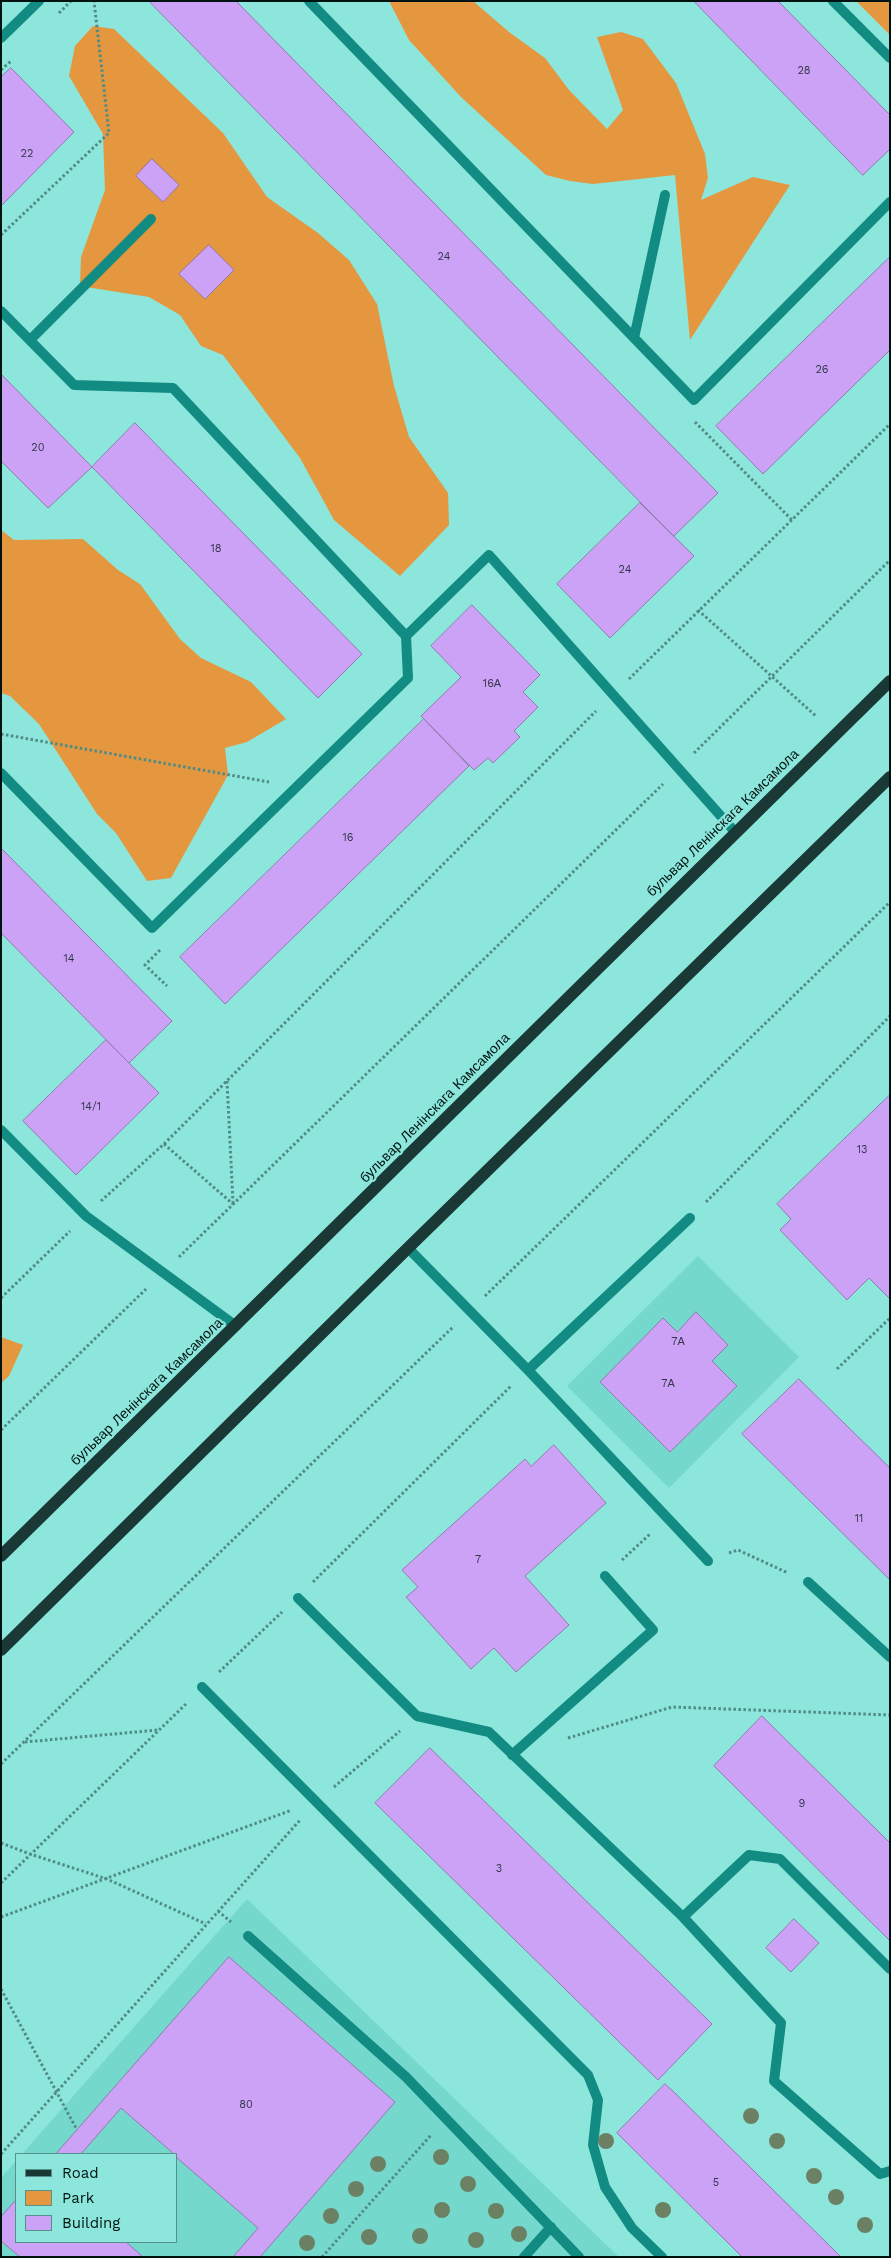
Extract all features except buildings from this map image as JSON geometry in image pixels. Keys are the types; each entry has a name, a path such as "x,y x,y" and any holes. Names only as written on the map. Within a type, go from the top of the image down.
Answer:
{"main road":[{"name":"бульвар Ленінскага Камсамола","path":"1,1556 890,681"},
{"path":"1,1650 408,1248 890,777"}],"lane":[{"path":"1,38 39,1"},
{"path":"309,1 694,400 890,202"},
{"path":"832,1 890,58"},
{"path":"634,338 665,195"},
{"path":"30,340 151,219"},
{"path":"1,311 74,385 173,388 406,636 408,678 152,928 1,773"},
{"path":"406,636 489,555 677,770 735,832"},
{"path":"1,1130 86,1216 236,1326"},
{"path":"528,1370 690,1218"},
{"path":"408,1248 528,1370 708,1561"},
{"path":"512,1755 654,1630 605,1576"},
{"path":"808,1582 890,1657"},
{"path":"298,1598 417,1716 489,1732 682,1918 781,2023 774,2081 880,2174 890,2171"},
{"path":"202,1687 588,2075 598,2100 593,2145 605,2187 632,2228 662,2257"},
{"path":"682,1918 749,1855 780,1859 890,1969"},
{"path":"248,1936 406,2077 579,2257"},
{"path":"524,2257 551,2228"}],"path":[{"path":"1,236 110,133 94,1"},
{"path":"694,400 692,419 792,520"},
{"path":"1,1298 164,1144 612,695 890,424"},
{"path":"1,1430 890,560"},
{"path":"698,610 817,717"},
{"path":"1,734 296,787"},
{"path":"1,1764 890,902"},
{"path":"161,948 145,966 167,986"},
{"path":"690,1218 890,1016"},
{"path":"227,1080 234,1204"},
{"path":"164,1144 234,1204"},
{"path":"837,1369 890,1318"},
{"path":"1,1882 202,1687 298,1598 528,1370"},
{"path":"605,1576 667,1518"},
{"path":"708,1561 738,1550 808,1582"},
{"path":"559,1740 672,1706 890,1715"},
{"path":"1,2154 316,1801 417,1716"},
{"path":"24,1742 158,1730"},
{"path":"1,1918 316,1801"},
{"path":"1,1843 107,1879 206,1924"},
{"path":"1,1989 58,2091 77,2130"},
{"path":"322,2257 422,2145"}],"shaded area":[{"path":"698,1256 799,1357 669,1488 567,1386"},
{"path":"247,1899 619,2257 1,2257 1,2178 15,2162 15,2243 178,2243 178,2153 23,2153"}],"green space":[{"path":"389,1 473,1 509,32 545,58 569,90 607,129 623,110 597,37 621,32 643,39 676,83 705,154 708,178 701,200 753,177 790,185 690,340 675,175 593,184 546,175 461,97 409,40"},
{"path":"856,1 890,1 890,35"},
{"path":"93,26 114,29 223,133 267,197 318,233 349,260 377,304 394,386 409,437 448,493 449,525 400,576 334,520 300,458 223,355 201,346 180,315 149,297 80,286 81,257 105,190 103,134 69,76 75,46"},
{"path":"1,530 14,540 83,539 118,570 140,584 180,639 201,658 251,682 286,719 247,742 225,748 228,775 171,878 147,881 116,833 97,814 39,724 10,696 1,693"},
{"path":"1,1337 23,1345 9,1376 1,1383"}]}
